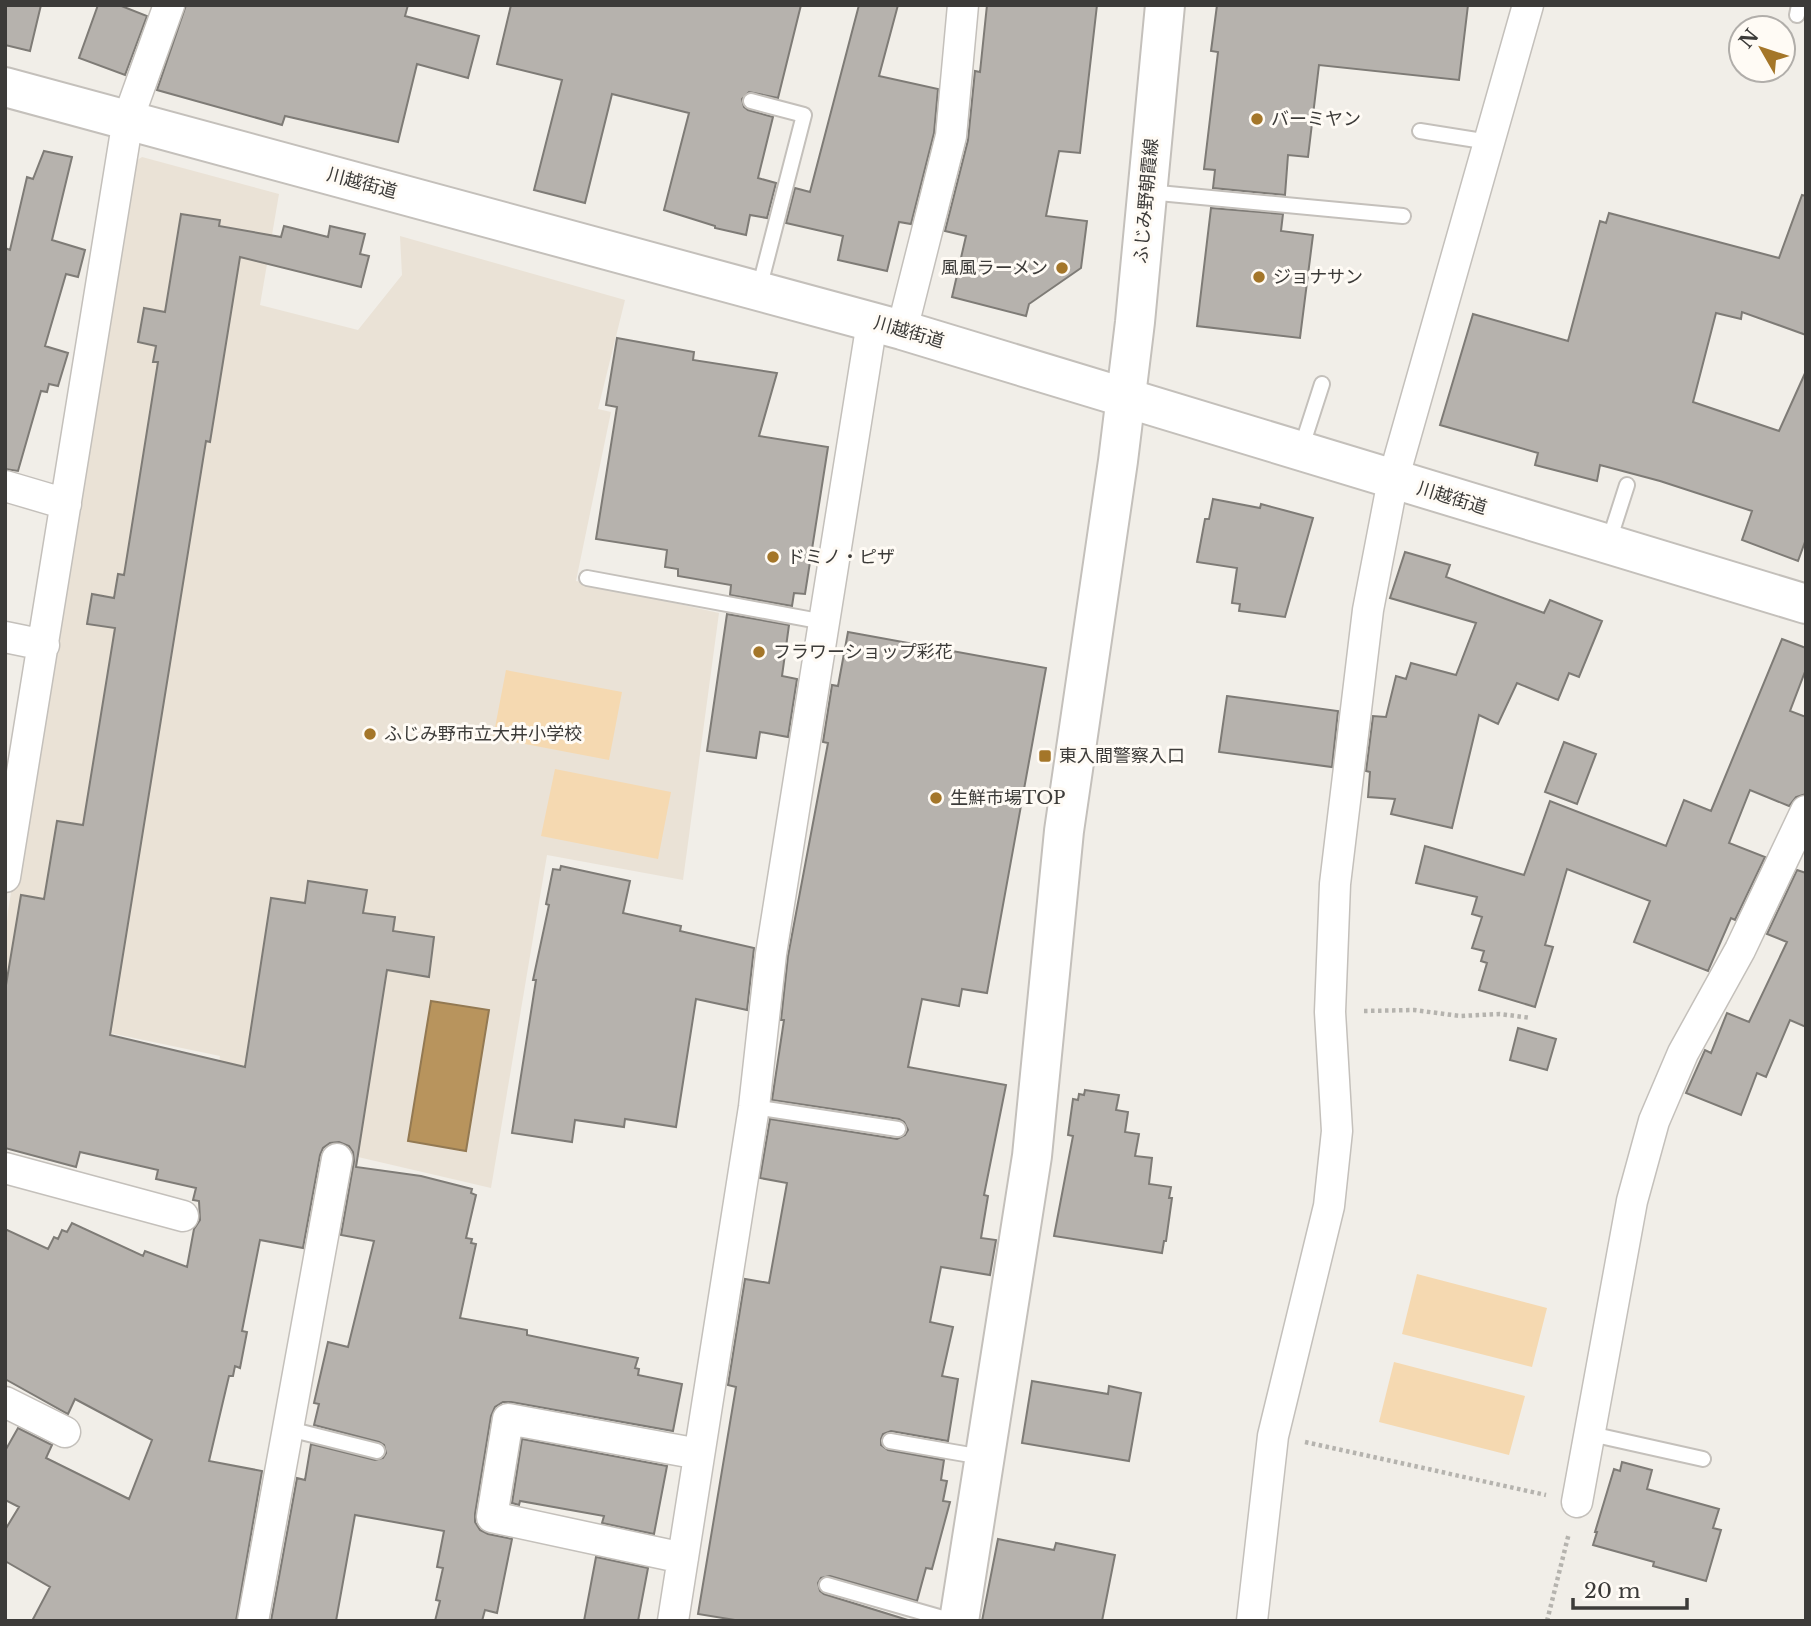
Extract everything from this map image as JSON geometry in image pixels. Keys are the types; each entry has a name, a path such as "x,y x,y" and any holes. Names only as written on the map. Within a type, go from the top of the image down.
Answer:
{"main road":[{"name":"ふじみ野朝霞線","path":"959,1621 1032,1156 1064,831 1118,461 1135,322 1165,5"},
{"name":"川越街道","path":"5,87 887,326 1806,604"}],"street":[{"path":"5,877 128,119 169,5"},
{"path":"673,1621 754,1107 771,954 824,622 887,326 951,136 963,5"},
{"path":"1252,1621 1273,1436 1329,1206 1337,1131 1330,1012 1335,884 1364,637 1394,480 1528,5"},
{"path":"5,486 66,504"},
{"path":"5,636 44,645"},
{"path":"1577,1502 1632,1201 1654,1121 1683,1053 1740,950 1806,811"},
{"path":"253,1621 337,1159"},
{"path":"5,1168 183,1216"},
{"path":"5,1402 65,1432"},
{"path":"683,1558 492,1517 508,1419 699,1454"}],"lane":[{"path":"751,101 804,115 759,290"},
{"path":"1420,131 1489,142"},
{"path":"1147,192 1403,216"},
{"path":"1301,450 1322,384"},
{"path":"1608,545 1627,485"},
{"path":"587,578 824,622"},
{"path":"754,1107 898,1129"},
{"path":"289,1429 377,1451"},
{"path":"1591,1434 1703,1459"},
{"path":"890,1441 986,1458"},
{"path":"827,1585 953,1621"}],"path":[{"path":"1330,1012 1414,1010 1460,1016 1500,1014 1531,1018"},
{"path":"1273,1436 1577,1502 1547,1621"}],"shaded area":[{"name":"ふじみ野市立大井小学校","path":"142,157 279,194 260,305 358,330 402,275 400,236 625,300 598,409 611,412 576,581 719,613 683,880 547,855 491,1188 208,1122 220,1056 5,1011 8,911 130,165"},
{"path":"506,670 622,692 609,760 493,738"},
{"path":"555,769 671,792 658,859 541,836"},
{"path":"431,1001 489,1010 466,1151 408,1141"},
{"path":"1417,1274 1547,1308 1532,1367 1402,1334"},
{"path":"1394,1362 1525,1396 1509,1455 1379,1422"}],"building":[{"path":"5,5 41,5 30,51 5,45"},
{"path":"98,5 119,5 147,16 125,75 79,58"},
{"path":"186,5 408,5 405,16 479,36 468,78 417,64 398,142 285,116 282,125 157,90"},
{"path":"511,5 801,5 778,98 749,92 742,99 748,110 773,117 758,178 776,183 767,218 750,215 746,235 715,228 664,210 689,113 612,94 585,203 534,190 562,80 497,64"},
{"path":"859,5 898,5 879,76 938,89 934,133 911,224 899,222 887,271 838,260 843,236 786,223 795,188 810,192"},
{"path":"987,5 1097,5 1080,153 1059,151 1046,216 1087,221 1081,268 1029,304 1026,316 952,297 966,236 945,231 968,140 975,71 980,72"},
{"path":"1217,5 1468,5 1459,80 1319,65 1308,157 1288,155 1285,195 1213,188 1215,170 1204,169 1218,52 1211,51"},
{"path":"44,151 72,157 52,240 85,250 78,277 66,274 45,346 68,353 58,386 49,384 47,392 41,391 18,471 5,469 5,248 10,250 27,177 33,179"},
{"path":"1802,195 1806,196 1806,335 1742,312 1741,319 1716,313 1693,402 1779,431 1806,371 1806,539 1798,561 1742,540 1752,511 1600,465 1597,481 1535,465 1538,453 1440,425 1473,314 1568,341 1600,221 1606,223 1609,213 1779,258"},
{"path":"1211,208 1283,214 1281,231 1313,235 1300,338 1197,326"},
{"path":"181,214 220,220 219,226 281,237 284,226 328,237 330,226 365,234 360,254 369,256 361,287 240,257 210,442 206,441 110,1035 245,1067 271,898 305,903 308,881 367,890 363,913 395,917 393,931 434,937 429,977 387,970 356,1167 421,1176 472,1189 471,1193 476,1195 466,1238 472,1239 471,1243 476,1244 460,1318 527,1330 527,1335 638,1358 635,1368 639,1369 638,1375 682,1384 673,1431 511,1402 503,1402 495,1407 491,1416 475,1522 480,1530 488,1534 512,1539 497,1613 485,1610 482,1621 435,1621 440,1601 436,1600 443,1568 437,1567 444,1531 355,1515 336,1621 271,1621 297,1478 305,1480 311,1444 375,1460 383,1458 386,1453 384,1445 379,1442 314,1425 319,1404 314,1403 328,1342 348,1347 374,1241 341,1235 354,1161 349,1146 339,1142 330,1143 323,1148 320,1155 303,1248 260,1240 242,1331 247,1332 240,1368 235,1366 233,1376 229,1376 209,1461 262,1471 236,1621 32,1621 50,1587 5,1561 5,1530 19,1507 5,1500 5,1451 18,1428 52,1445 46,1458 129,1499 152,1440 75,1399 68,1414 5,1379 5,1229 48,1249 54,1237 58,1239 62,1230 67,1232 72,1223 143,1256 145,1251 187,1267 194,1229 200,1220 199,1201 193,1200 196,1188 156,1179 158,1170 80,1152 76,1167 5,1148 5,991 21,895 44,899 57,821 83,825 115,628 87,624 92,594 114,598 118,574 124,575 158,362 153,362 156,346 138,342 144,308 165,312"},
{"path":"617,338 694,352 693,360 777,373 759,436 828,447 805,594 794,593 792,606 730,595 731,585 678,576 678,569 665,567 667,550 596,539 617,407 606,405"},
{"path":"1213,499 1260,508 1261,504 1313,518 1285,617 1239,611 1240,604 1232,603 1237,568 1197,562 1205,519 1209,519"},
{"path":"1405,552 1450,565 1446,577 1544,613 1550,600 1602,621 1579,677 1569,673 1558,700 1517,683 1498,724 1479,715 1452,828 1391,814 1395,799 1368,797 1370,772 1366,771 1373,716 1386,717 1396,676 1406,679 1411,663 1456,675 1476,623 1390,598"},
{"path":"727,614 789,625 782,676 797,679 788,737 760,732 756,758 707,751"},
{"path":"848,632 1046,668 987,993 962,989 959,1006 922,999 908,1067 1006,1085 984,1195 988,1196 981,1238 996,1240 990,1275 941,1267 930,1322 953,1327 942,1376 958,1379 948,1441 891,1431 883,1434 881,1439 881,1445 888,1450 944,1460 941,1480 947,1481 943,1501 950,1502 932,1569 926,1568 917,1601 830,1576 821,1578 818,1583 824,1594 911,1621 741,1621 698,1614 736,1387 728,1385 745,1279 769,1283 787,1183 760,1178 770,1119 897,1139 908,1130 899,1119 772,1100 784,1020 781,1020 788,956 828,743 823,742 832,685 838,686"},
{"path":"1782,639 1806,648 1806,669 1790,711 1806,717 1806,794 1796,797 1789,806 1750,790 1729,843 1765,857 1735,920 1731,918 1708,971 1634,942 1650,901 1567,869 1545,945 1553,947 1535,1007 1479,990 1487,963 1481,961 1484,951 1472,948 1482,917 1472,914 1477,897 1416,883 1425,846 1524,875 1550,801 1666,846 1684,800 1711,811"},
{"path":"1227,696 1338,711 1332,767 1219,752"},
{"path":"1564,742 1596,754 1577,804 1545,792"},
{"path":"561,866 630,881 623,913 681,926 680,931 754,948 747,1010 696,999 676,1127 625,1119 624,1127 575,1120 572,1142 512,1133 536,980 533,980 549,905 546,904 553,869 560,870"},
{"path":"1797,870 1806,873 1806,1027 1790,1020 1766,1077 1757,1073 1741,1115 1686,1093 1705,1050 1711,1053 1727,1013 1749,1022 1787,942 1767,934"},
{"path":"1518,1028 1556,1039 1547,1070 1510,1060"},
{"path":"1085,1090 1119,1095 1116,1110 1128,1112 1125,1132 1139,1134 1135,1156 1152,1158 1149,1184 1171,1187 1169,1198 1172,1198 1162,1253 1054,1236 1073,1136 1068,1135 1073,1099 1078,1100 1079,1094 1084,1095"},
{"path":"1032,1381 1108,1394 1109,1386 1141,1393 1129,1461 1022,1443"},
{"path":"522,1439 667,1466 654,1534 602,1523 604,1516 520,1501 519,1505 512,1503"},
{"path":"1622,1462 1652,1470 1647,1489 1719,1509 1713,1528 1721,1530 1706,1581 1653,1566 1654,1562 1593,1545 1614,1469 1620,1471"},
{"path":"998,1539 1054,1550 1056,1543 1115,1555 1102,1621 982,1621"},
{"path":"596,1557 648,1568 638,1621 584,1621"}],"place":[{"name":"バーミヤン","path":"1257,119"},
{"name":"風風ラーメン","path":"1062,268"},
{"name":"ジョナサン","path":"1259,277"},
{"name":"ドミノ・ピザ","path":"773,557"},
{"name":"フラワーショップ彩花","path":"759,652"},
{"name":"ふじみ野市立大井小学校","path":"370,734"},
{"name":"東入間警察入口","path":"1045,756"},
{"name":"生鮮市場TOP","path":"936,798"}]}
